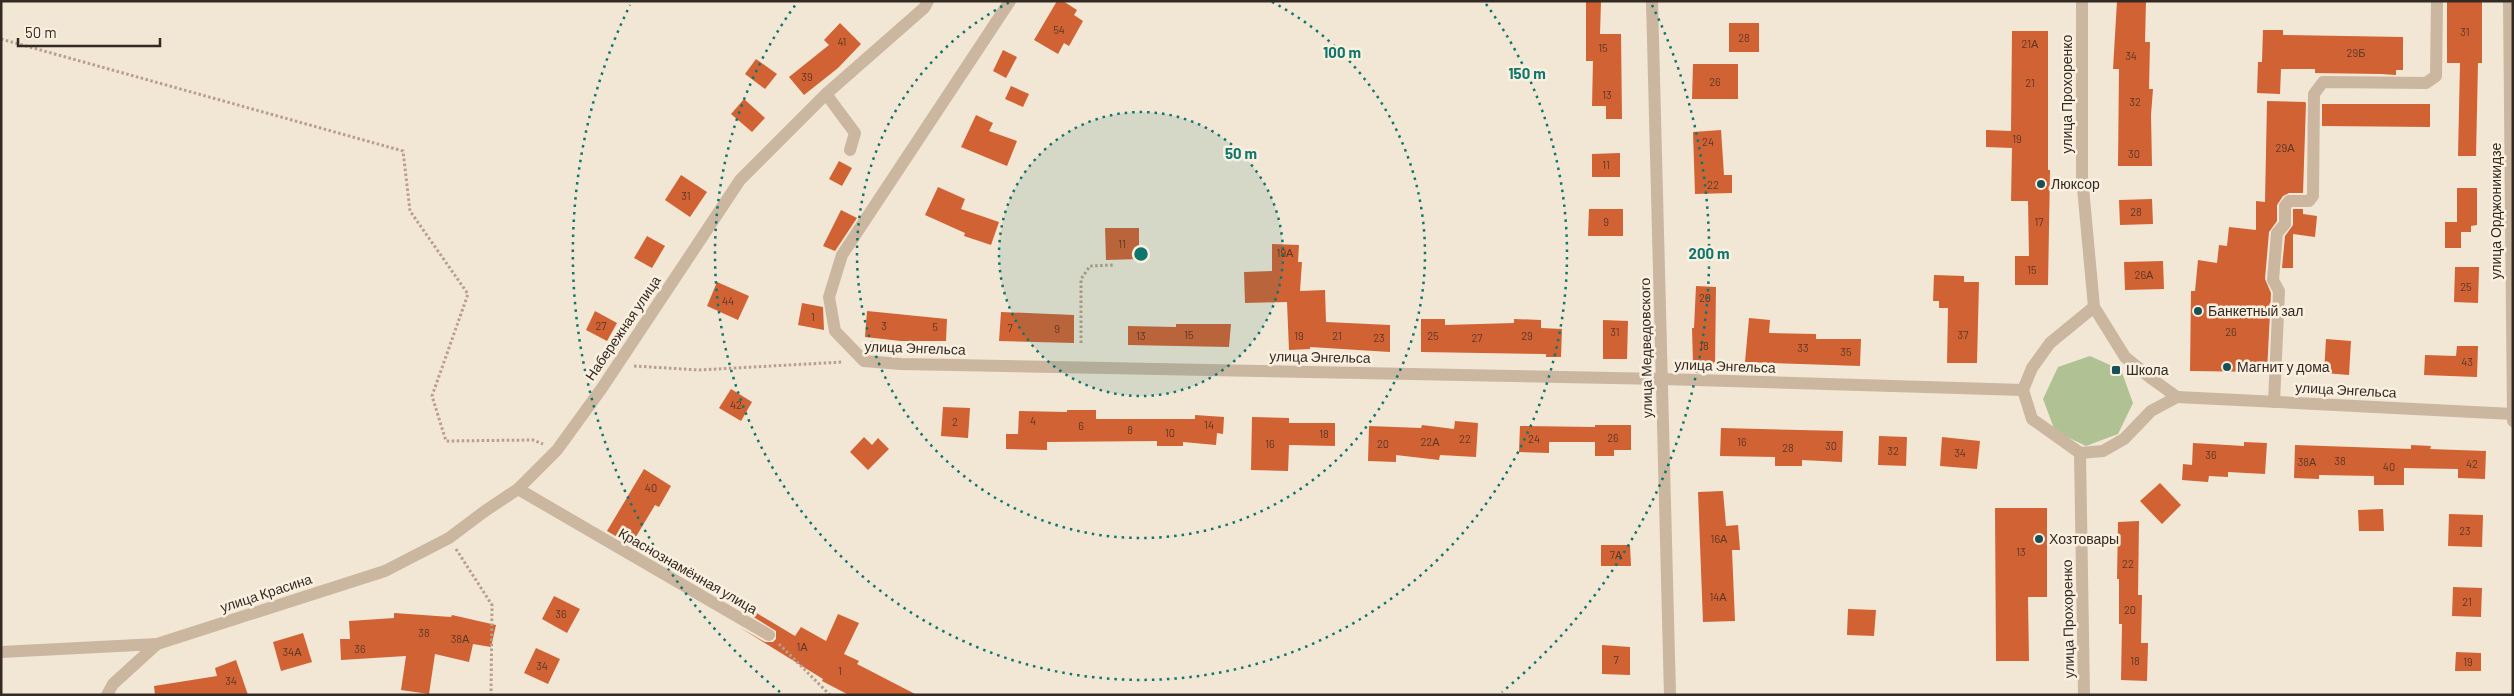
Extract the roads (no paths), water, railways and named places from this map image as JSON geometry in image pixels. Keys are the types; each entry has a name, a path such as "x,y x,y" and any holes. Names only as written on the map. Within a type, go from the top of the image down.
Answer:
{"street":[{"name":"улица Энгельса","path":"1010,1 842,255 829,297 835,331 864,360 911,364 1662,380 2023,390"},
{"name":"улица Медведовского","path":"1652,1 1670,695"},
{"name":"улица Прохоренко","path":"2082,1 2082,177 2094,307 2125,357 2152,380 2177,397"},
{"path":"2274,402 2279,291 2274,280 2277,234 2285,224 2285,206 2289,201 2309,201 2313,196 2314,94 2323,82 2426,83 2436,76 2437,1"},
{"name":"улица Орджоникидзе","path":"2509,1 2512,142 2513,421"},
{"name":"Набережная улица","path":"449,538 480,514 518,489 557,450 740,180 826,94 928,4"},
{"path":"826,94 855,134 850,150"},
{"path":"2094,307 2050,343 2032,368 2023,390 2032,419 2080,454 2103,451 2124,439 2151,411 2177,397"},
{"name":"улица Энгельса","path":"2177,397 2513,414"},
{"name":"улица Прохоренко","path":"2080,454 2084,695"},
{"name":"Краснознамённая улица","path":"518,489 769,635"},
{"name":"улица Красина","path":"107,695 113,684 157,644 385,571 449,538"},
{"path":"1,652 157,644"}],"place":[{"name":"Люксор","path":"2041,184"},
{"name":"Банкетный зал","path":"2198,311"},
{"name":"Магнит у дома","path":"2227,367"},
{"name":"Школа","path":"2116,370"},
{"name":"Хозтовары","path":"2039,539"}]}
